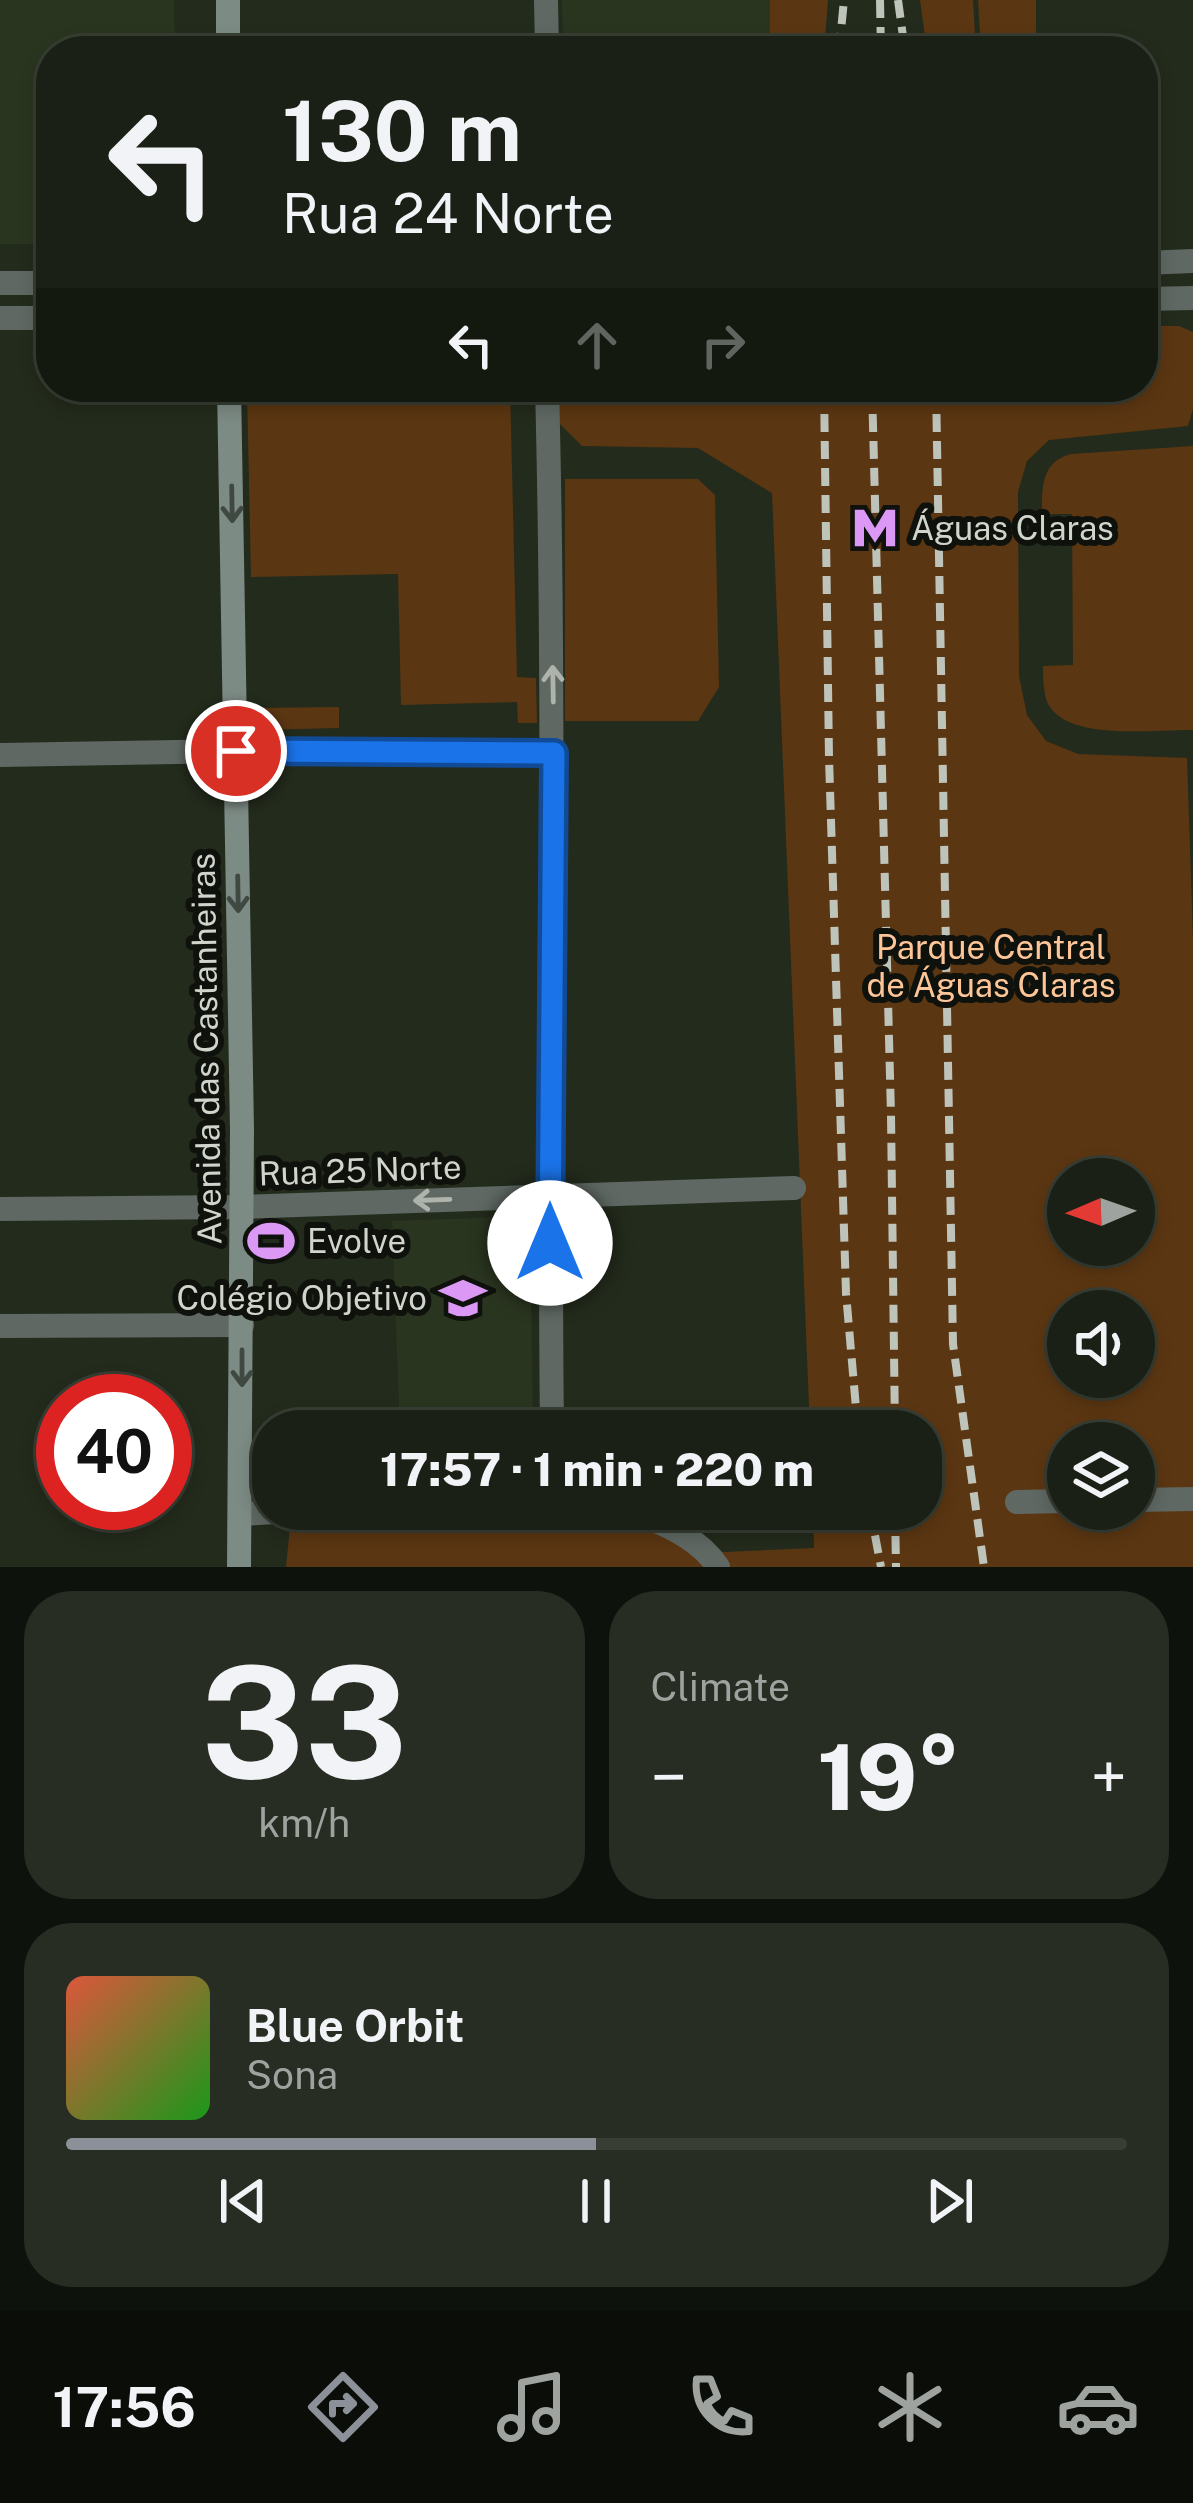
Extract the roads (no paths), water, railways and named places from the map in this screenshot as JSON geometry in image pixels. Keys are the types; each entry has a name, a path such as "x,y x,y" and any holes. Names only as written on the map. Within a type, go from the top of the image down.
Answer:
{"main road":[{"path":"228,0 228,36"},
{"name":"Avenida das Castanheiras","path":"230,402 242,1325 239,1567"}],"street":[{"path":"546,0 547,36"},
{"path":"1158,262 1193,261"},
{"path":"0,283 36,283"},
{"path":"1158,299 1193,298"},
{"path":"0,318 36,318"},
{"path":"547,402 554,753 552,1410"},
{"path":"0,755 554,753"},
{"name":"Rua 25 Norte","path":"0,1209 241,1207 794,1187"},
{"path":"0,1326 242,1325"},
{"path":"1155,1499 1193,1498"},
{"path":"1017,1502 1047,1501"},
{"path":"241,1514 252,1513"},
{"path":"675,1530 718,1567"}],"railway":[{"path":"840,36 844,0"},
{"path":"880,0 881,36"},
{"path":"898,0 903,36"},
{"path":"824,402 829,758 846,1293 856,1410"},
{"path":"872,402 895,1410"},
{"path":"936,402 953,1344 984,1567"},
{"path":"874,1530 881,1567"},
{"path":"895,1530 896,1567"}],"place":[{"name":"Águas Claras","path":"875,528"},
{"name":"Evolve","path":"271,1241"},
{"name":"Colégio Objetivo","path":"463,1298"}],"park label":[{"name":"Parque Central de Águas Claras","path":"991,966"}]}
